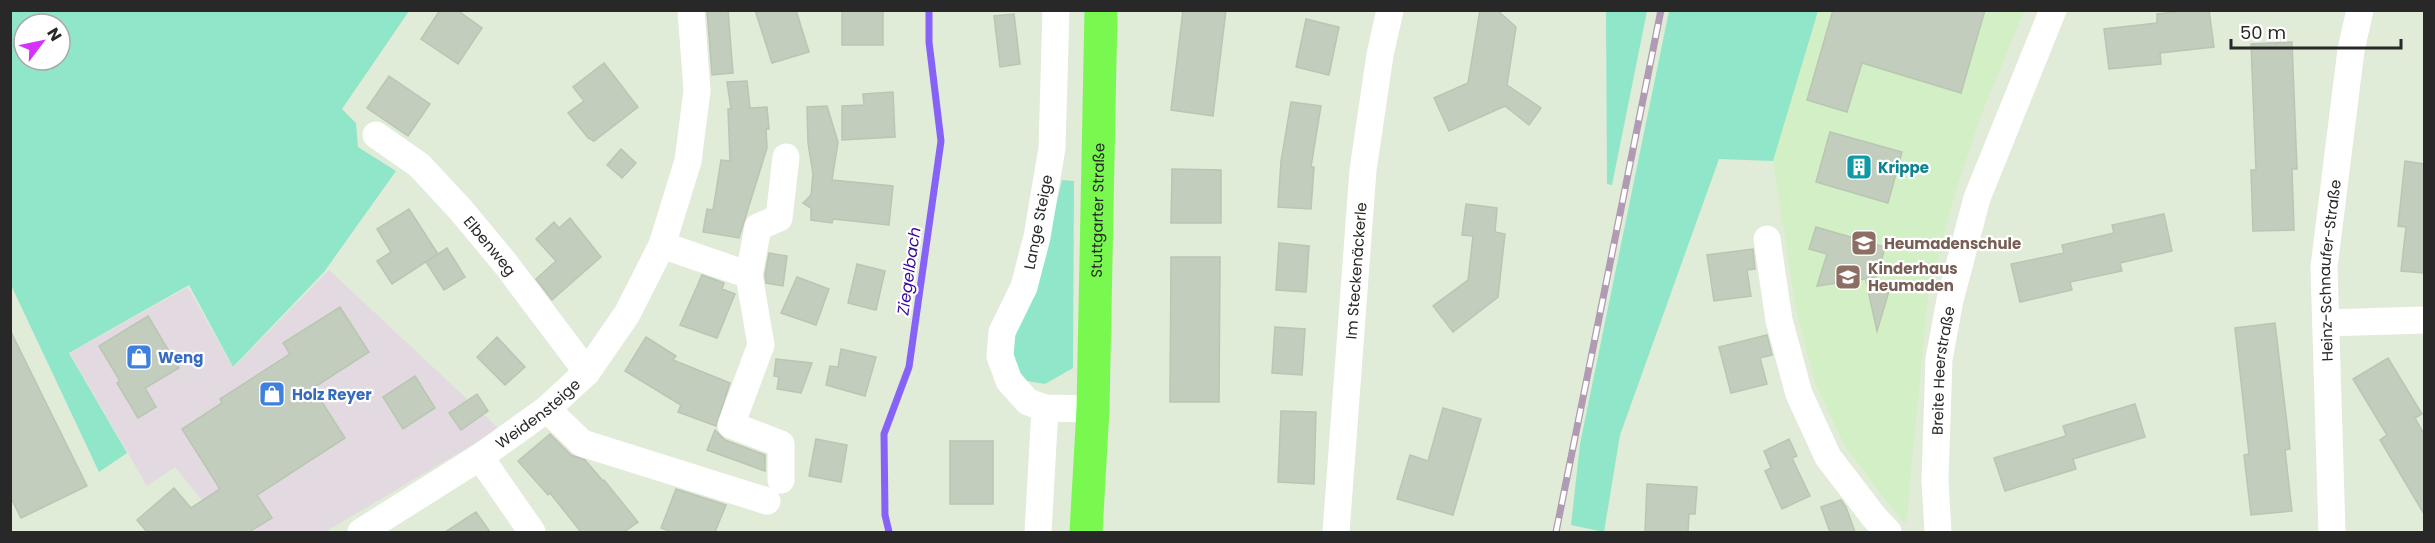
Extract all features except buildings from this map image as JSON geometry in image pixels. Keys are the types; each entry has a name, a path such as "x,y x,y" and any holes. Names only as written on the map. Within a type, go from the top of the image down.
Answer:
{"main road":[{"name":"Stuttgarter Straße","path":"1086,532 1093,409 1101,10"}],"street":[{"name":"Weidensteige","path":"362,532 480,457 547,409 587,372 627,314 662,245 690,150 697,91 691,10"},
{"name":"Lange Steige","path":"1045,408 1028,402 1009,381 1000,356 1002,332 1024,287 1037,237 1052,148 1056,10"},
{"name":"Im Steckenäckerle","path":"1336,532 1363,170 1380,55 1390,10"},
{"name":"Breite Heerstraße","path":"1938,532 1935,480 1939,358 1950,300 1977,198 2053,10"},
{"name":"Heinz-Schnaufer-Straße","path":"2332,532 2324,267 2351,50 2360,10"},
{"name":"Elbenweg","path":"376,135 419,165 460,209 505,263 587,372"},
{"path":"547,409 582,443 775,490 781,444 731,425 761,345 749,275 758,227 779,218 786,157"},
{"path":"1767,239 1779,320 1799,394 1828,457 1888,532"},
{"path":"662,245 749,275"},
{"path":"2326,323 2424,320"},
{"path":"1038,532 1045,408 1093,409"},
{"path":"480,457 532,532"}],"shaded area":[{"path":"10,11 409,11 342,109 356,123 358,147 396,171 324,272 233,367 189,285 69,353 127,453 99,472 11,285"},
{"path":"1606,11 1647,11 1612,185 1607,184"},
{"path":"1669,11 1818,11 1773,161 1719,159 1620,435 1604,532 1571,525 1580,444"},
{"name":"Heumadenschule","path":"1818,11 2024,11 1981,115 1955,193 1928,294 1906,524 1845,446 1815,383 1796,309 1773,161"},
{"path":"1062,180 1074,181 1073,368 1045,384 1027,381 1011,362 1011,342 1042,264"},
{"path":"329,270 499,429 325,532 228,532 175,467 147,486 70,353 188,287 233,368"}],"waterway":[{"name":"Ziegelbach","path":"889,532 885,515 884,434 909,367 941,141 929,42 929,10"}],"railway":[{"path":"1556,532 1661,10"}],"place":[{"name":"Krippe","path":"1859,167"},
{"name":"Heumadenschule","path":"1864,243"},
{"name":"Kinderhaus Heumaden","path":"1848,277"},
{"name":"Weng","path":"139,357"},
{"name":"Holz Reyer","path":"272,394"}]}
